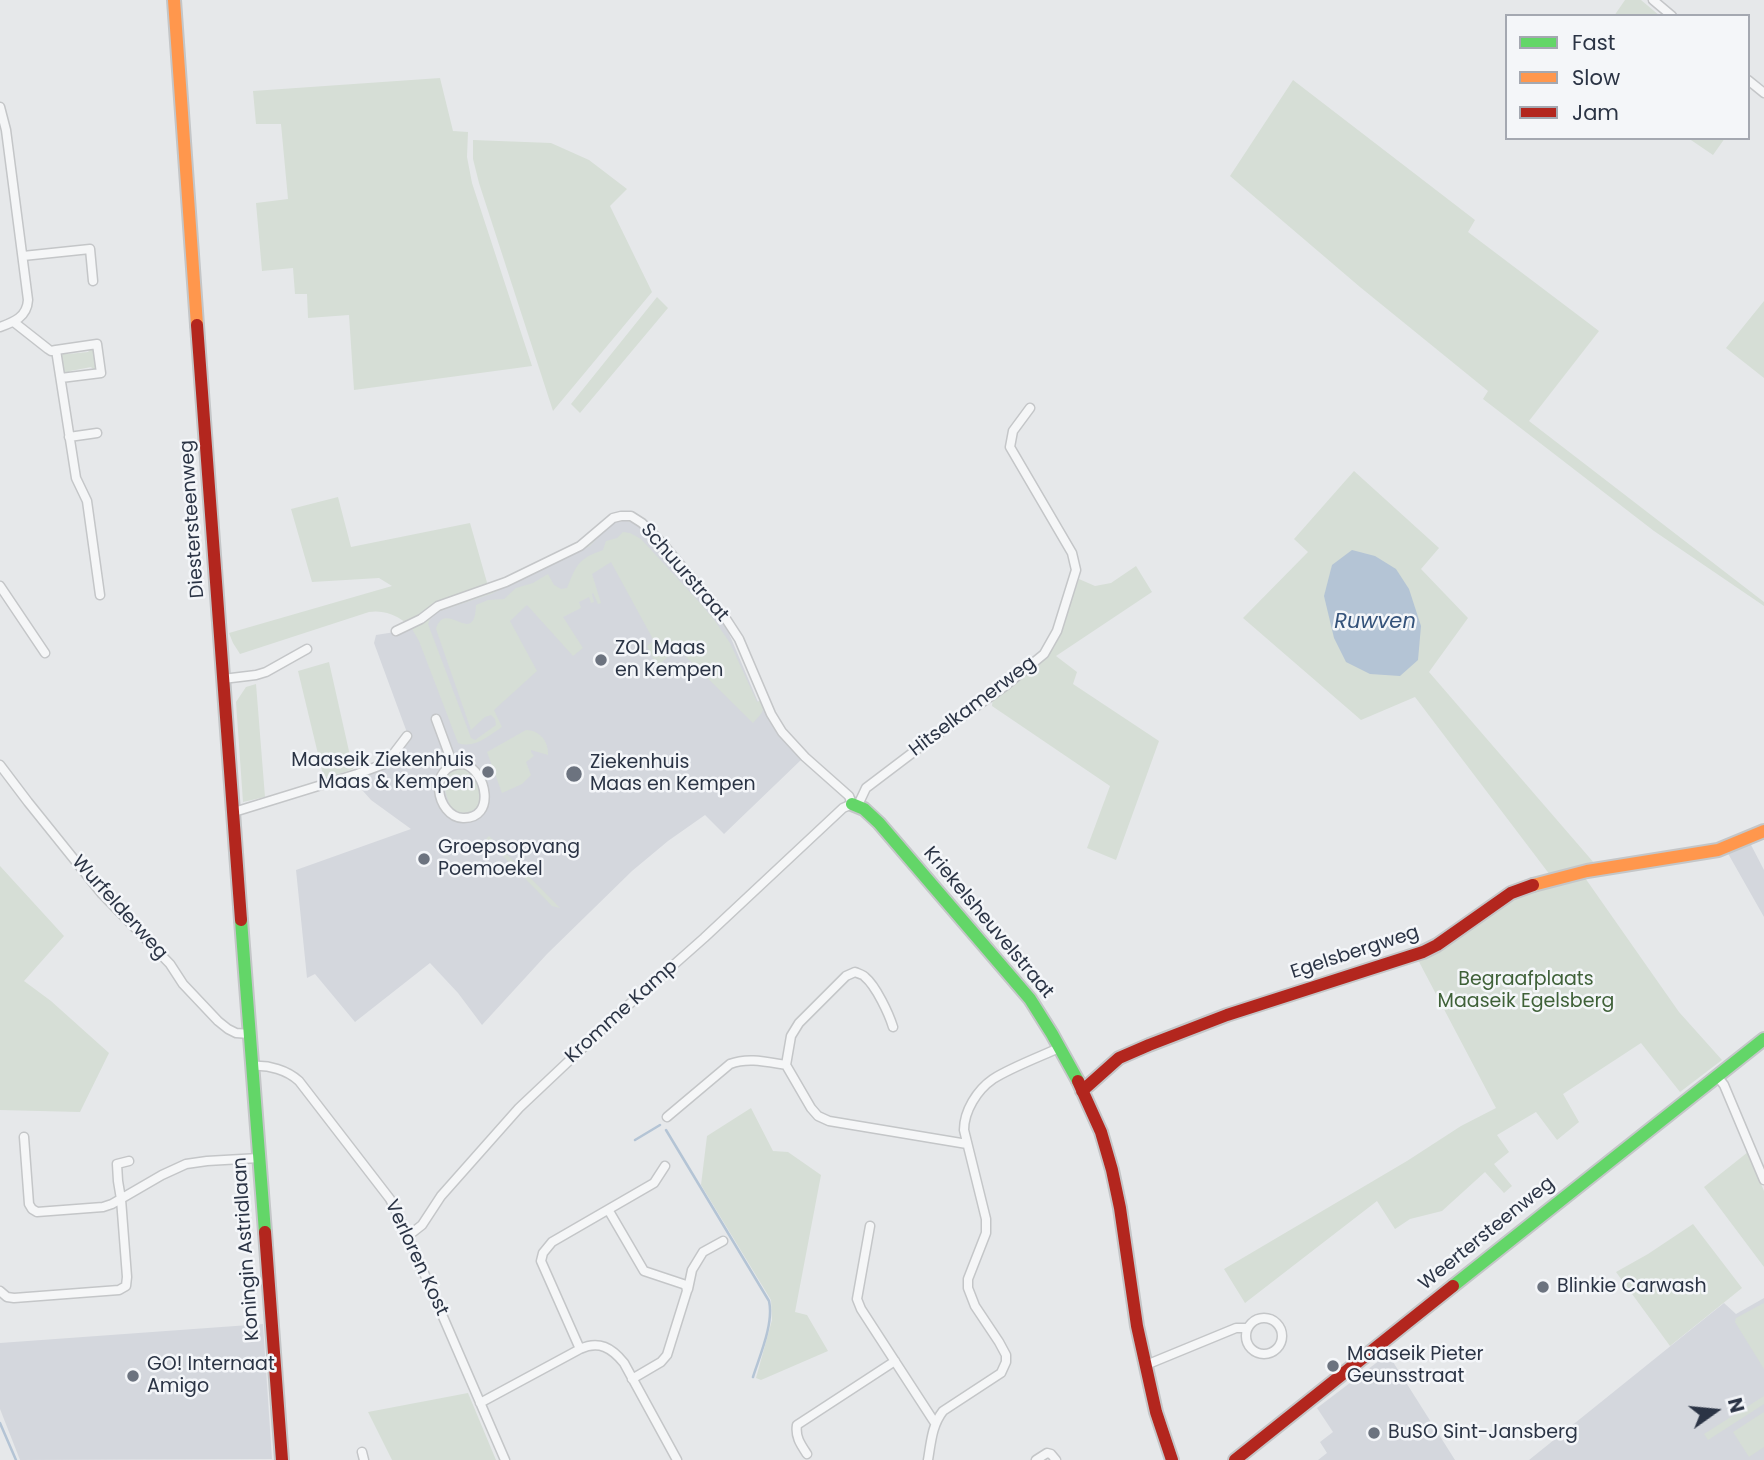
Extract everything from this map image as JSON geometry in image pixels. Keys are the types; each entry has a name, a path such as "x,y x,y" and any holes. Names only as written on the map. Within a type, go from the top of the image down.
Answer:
{"main road":[{"name":"Diestersteenweg","path":"174,0 250,1034"},
{"name":"Kriekelsheuvelstraat","path":"855,805 864,809 879,824 1030,999 1082,1091 1108,1152 1123,1225 1133,1306 1164,1440 1172,1460"},
{"name":"Egelsbergweg","path":"1082,1091 1119,1058 1149,1045 1227,1015 1423,952 1511,893 1574,873 1718,850 1764,831"},
{"name":"Koningin Astridlaan","path":"250,1034 282,1460"},
{"name":"Weertersteenweg","path":"1235,1460 1764,1039"}],"street":[{"path":"1653,0 1670,14"},
{"path":"1750,81 1764,93"},
{"path":"0,107 6,130 28,306 15,323 1,325"},
{"path":"23,256 90,249 93,281"},
{"path":"15,323 51,351 97,344 101,373 61,378"},
{"path":"56,350 76,478 87,501 100,595"},
{"name":"Hitselkamerweg","path":"855,805 866,788 1005,686 1044,654 1057,631 1076,570 1072,553 1010,447 1013,431 1030,408"},
{"path":"69,437 97,433"},
{"name":"Schuurstraat","path":"396,631 423,618 438,607 506,582 580,546 613,518 631,516 663,544 726,619 743,648 777,726 787,739 849,796 855,805"},
{"path":"0,586 45,653"},
{"path":"223,679 267,672 307,649"},
{"path":"436,719 453,765"},
{"path":"233,812 384,764 407,736"},
{"name":"Wurfelderweg","path":"0,765 102,894 170,964 184,984 228,1029 236,1033 250,1034"},
{"path":"453,765 468,765 480,777 485,802 481,811 472,817 454,816 444,806 439,780 443,772 453,765"},
{"name":"Kromme Kamp","path":"408,1236 422,1225 441,1196 519,1108 843,808 855,805"},
{"path":"893,1027 874,989 865,976 855,972 846,976 799,1023 792,1036 786,1065 811,1108 829,1121 967,1144"},
{"path":"928,1460 935,1423 943,1411 1001,1373 1006,1362 1003,1349 970,1298 968,1289 968,1279 986,1233 986,1219 967,1144 964,1121 983,1088 993,1079 1059,1048"},
{"path":"667,1117 738,1060 786,1065"},
{"name":"Verloren Kost","path":"253,1066 292,1074 390,1199 505,1460"},
{"path":"1717,1076 1724,1084 1764,1180"},
{"path":"24,1136 29,1204 37,1212 113,1204 186,1164 259,1158"},
{"path":"0,1291 14,1298 119,1290 126,1286 117,1164 129,1161"},
{"path":"580,1349 541,1261 542,1253 552,1242 654,1183 665,1166"},
{"path":"609,1211 644,1271 686,1285 687,1291"},
{"path":"870,1226 858,1298 861,1309 935,1423"},
{"path":"632,1378 661,1362 667,1355 692,1270 703,1252 723,1241"},
{"path":"1146,1365 1236,1328 1247,1328 1255,1320 1266,1317 1280,1327 1280,1344 1272,1352 1255,1352 1246,1339 1247,1328"},
{"path":"480,1404 580,1349 589,1345 600,1345 616,1353 624,1363 677,1460"},
{"path":"807,1454 798,1438 797,1425 895,1361"},
{"path":"1036,1460 1047,1453 1056,1460"}],"shaded area":[{"name":"Ziekenhuis Maas en Kempen","path":"630,518 656,542 725,624 758,702 784,740 802,759 724,834 705,815 668,841 632,871 547,954 482,1025 458,993 430,963 355,1022 315,974 307,978 296,870 411,829 371,800 355,782 354,777 380,768 409,738 374,643 376,635 395,632 433,611 584,545 614,520"},
{"path":"1749,841 1764,870 1764,917 1726,850"},
{"path":"1764,1298 1764,1460 1529,1460 1724,1303 1736,1314"},
{"name":"GO! Internaat Amigo","path":"263,1324 272,1459 20,1460 0,1409 0,1343"},
{"path":"1388,1354 1455,1460 1318,1460 1327,1453 1320,1442 1333,1432 1317,1408"}],"green space":[{"path":"1625,0 1641,0 1658,14 1615,14"},
{"path":"440,78 453,131 468,132 467,157 472,183 532,366 354,390 349,315 308,318 307,294 295,294 293,268 262,271 256,203 288,199 281,124 256,124 253,91"},
{"path":"1293,80 1475,220 1468,232 1599,331 1529,421 1764,602 1764,606 1654,531 1483,399 1488,391 1230,176"},
{"path":"473,140 551,143 589,160 627,189 610,206 652,292 553,411 479,183 473,159"},
{"path":"1691,140 1724,140 1713,155"},
{"path":"657,297 668,308 580,413 571,404"},
{"path":"1764,301 1764,378 1726,348"},
{"path":"92,347 97,367 94,370 91,367 70,371 68,374 64,372 61,357 64,352 88,352"},
{"path":"1354,471 1439,548 1421,569 1468,618 1429,672 1595,864 1550,875 1415,697 1361,720 1243,618 1308,552 1294,539"},
{"path":"338,497 351,547 470,523 488,586 405,622 388,613 369,612 240,654 229,633 392,586 379,578 312,582 291,509"},
{"path":"623,517 641,525 723,617 737,639 763,701 764,708 761,713 753,723 677,648 657,667 647,646 654,641 611,562 592,574 601,603 598,604 593,593 594,602 591,603 589,597 579,602 581,608 563,617 583,648 573,656 527,605 510,621 537,671 494,710 502,727 476,743 458,743 412,629 414,626 438,609 503,586 582,547 613,520","holes":["624,520 638,526 719,616 738,646 761,700 757,702 730,643 715,621 641,539 623,532 617,538 606,541 603,550 579,563 567,588 561,589 554,585 548,574 533,583 516,588 504,599 488,600 476,605 471,623 465,624 446,618 440,621 436,629 471,730 485,717 491,715 495,719 496,725 475,740 471,738 428,624 431,617 437,612 491,594 590,546 611,524"]},
{"path":"1136,566 1152,592 1056,656 1077,672 1073,684 1159,741 1116,860 1087,848 1110,786 992,706 993,697 1034,668 1054,647 1079,579 1095,586 1111,583"},
{"path":"329,662 353,769 324,779 298,671"},
{"path":"256,684 265,797 243,802 236,702 246,687"},
{"path":"526,730 542,737 547,745 548,755 531,750 534,756 526,762 531,775 522,784 502,793 487,752"},
{"path":"462,767 475,781 481,800 466,814 453,810 443,782 448,771"},
{"path":"489,836 560,908 552,906 486,839"},
{"path":"0,866 64,936 24,981 51,1001 109,1053 80,1112 0,1110"},
{"name":"Begraafplaats Maaseik Egelsberg","path":"1583,875 1679,1012 1722,1060 1680,1092 1641,1043 1563,1094 1579,1122 1557,1140 1536,1112 1497,1135 1509,1152 1494,1164 1512,1186 1504,1193 1485,1172 1442,1211 1410,1219 1395,1229 1377,1201 1245,1303 1224,1269 1461,1126 1496,1108 1417,958 1509,898"},
{"path":"751,1108 773,1151 788,1152 821,1175 795,1312 807,1315 828,1351 761,1380 756,1378 772,1320 771,1300 701,1185 707,1136"},
{"path":"1748,1152 1764,1191 1764,1267 1704,1187"},
{"path":"1693,1224 1742,1288 1670,1346 1616,1272"},
{"path":"1764,1303 1764,1369 1735,1322 1736,1318"},
{"path":"468,1393 496,1460 392,1460 368,1412"},
{"path":"1764,1396 1764,1404 1708,1440 1704,1434"},
{"path":"1764,1412 1764,1447 1749,1457 1733,1432"}],"water":[{"name":"Ruwven","path":"1352,550 1375,556 1396,569 1409,589 1421,626 1418,660 1400,676 1370,674 1346,662 1334,638 1324,596 1332,565"}],"waterway":[{"path":"635,1140 660,1125"},
{"path":"666,1130 769,1301 768,1329 753,1377"},
{"path":"0,1423 16,1460"}],"traffic: fast":[{"path":"852,804 864,809 879,823 1030,999 1078,1081"},
{"path":"241,920 265,1232"},
{"path":"1453,1286 1764,1039"}],"traffic: slow":[{"path":"174,0 197,325"},
{"path":"1533,885 1587,871 1718,850 1764,831"}],"traffic: jam":[{"path":"197,325 241,920"},
{"path":"1082,1091 1119,1058 1149,1045 1227,1015 1423,952 1511,893 1533,885"},
{"path":"1078,1081 1101,1132 1112,1170 1137,1326 1156,1412 1172,1460"},
{"path":"265,1232 282,1460"},
{"path":"1235,1460 1453,1286"}],"place":[{"name":"ZOL Maas en Kempen","path":"601,660"},
{"name":"Maaseik Ziekenhuis Maas & Kempen","path":"488,772"},
{"name":"Ziekenhuis Maas en Kempen","path":"574,774"},
{"name":"Groepsopvang Poemoekel","path":"424,859"},
{"name":"Blinkie Carwash","path":"1543,1287"},
{"name":"Maaseik Pieter Geunsstraat","path":"1333,1366"},
{"name":"GO! Internaat Amigo","path":"133,1376"},
{"name":"BuSO Sint-Jansberg","path":"1374,1433"}]}
